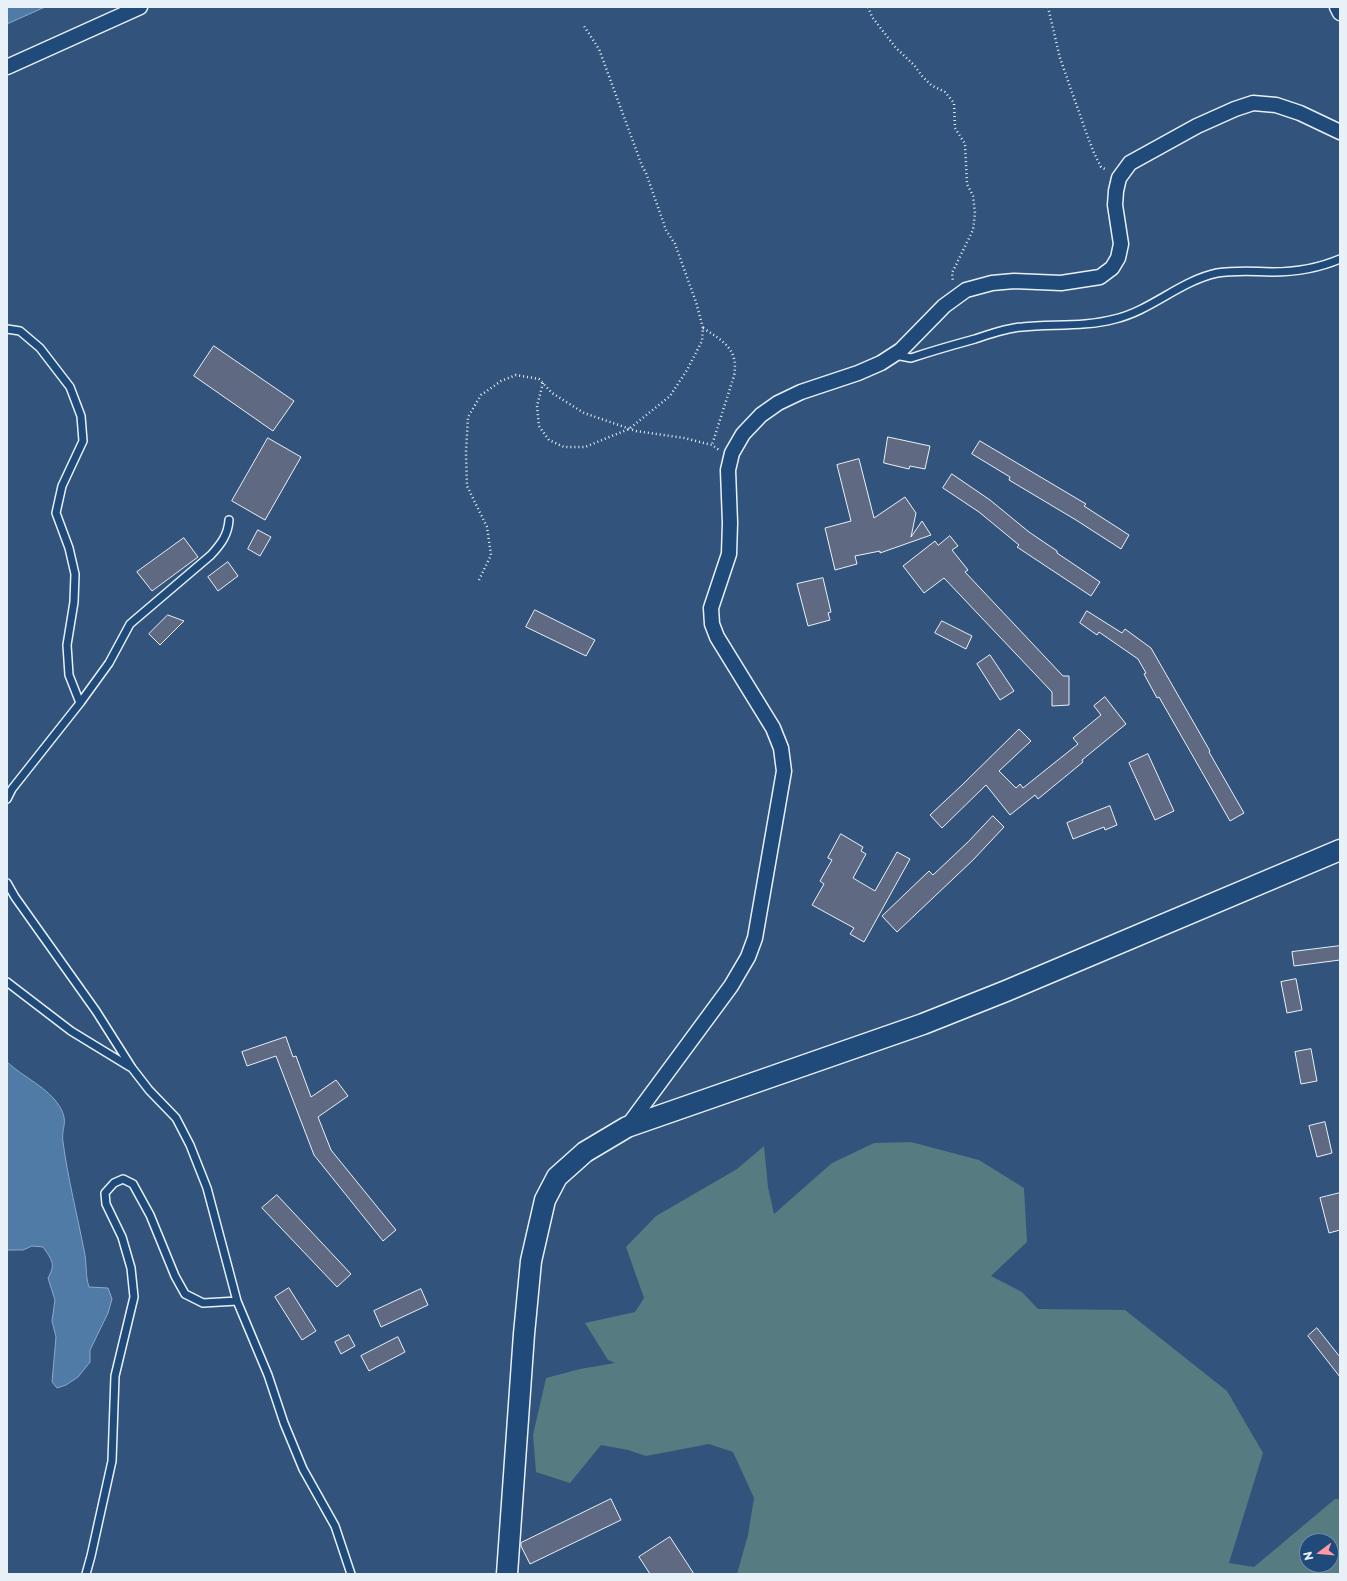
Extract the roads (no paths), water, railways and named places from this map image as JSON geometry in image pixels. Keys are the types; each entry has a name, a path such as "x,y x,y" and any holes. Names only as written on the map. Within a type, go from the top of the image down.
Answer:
{"street":[{"path":"7,67 140,7"},
{"path":"1337,7 1340,13"},
{"path":"627,1127 731,986 748,957 755,938 784,771 781,748 773,728 717,637 712,624 711,608 726,567 729,554 730,523 728,470 732,453 743,434 761,415 778,403 801,392 858,373 881,363 901,350 944,306 966,290 992,283 1014,281 1061,283 1100,277 1112,268 1118,258 1121,244 1115,205 1118,178 1130,163 1197,126 1235,109 1253,103 1276,105 1300,113 1340,132"},
{"path":"507,1574 524,1334 531,1261 545,1200 557,1177 585,1152 627,1127 923,1024 1014,988 1340,850"}],"lane":[{"path":"893,355 911,358 1001,331 1021,327 1090,324 1116,319 1142,308 1183,286 1217,273 1243,270 1273,272 1306,269 1326,265 1340,259"},
{"path":"7,329 20,331 40,348 70,387 81,416 83,441 62,486 56,513 69,548 74,574 74,602 67,645 69,674 80,703"},
{"path":"7,799 12,789 80,703 109,663 130,624 211,555 222,543 228,528 229,520"},
{"path":"7,884 96,1011 132,1068 149,1090 176,1118 190,1144 207,1188 237,1301 268,1375 284,1423 303,1469 335,1526 351,1574"},
{"path":"7,982 71,1031 132,1068"},
{"path":"86,1574 112,1461 115,1376 134,1297 131,1268 122,1237 106,1204 105,1193 114,1182 123,1179 133,1184 150,1215 175,1276 185,1294 203,1302 237,1301"}],"water":[{"path":"7,7 45,7 7,24"},
{"path":"7,1062 49,1094 63,1112 63,1142 65,1156 85,1255 86,1273 89,1287 108,1288 112,1299 108,1313 90,1350 90,1362 78,1377 66,1385 57,1388 52,1382 56,1337 52,1321 55,1300 48,1278 52,1269 52,1262 43,1247 32,1246 23,1250 7,1250"}]}
